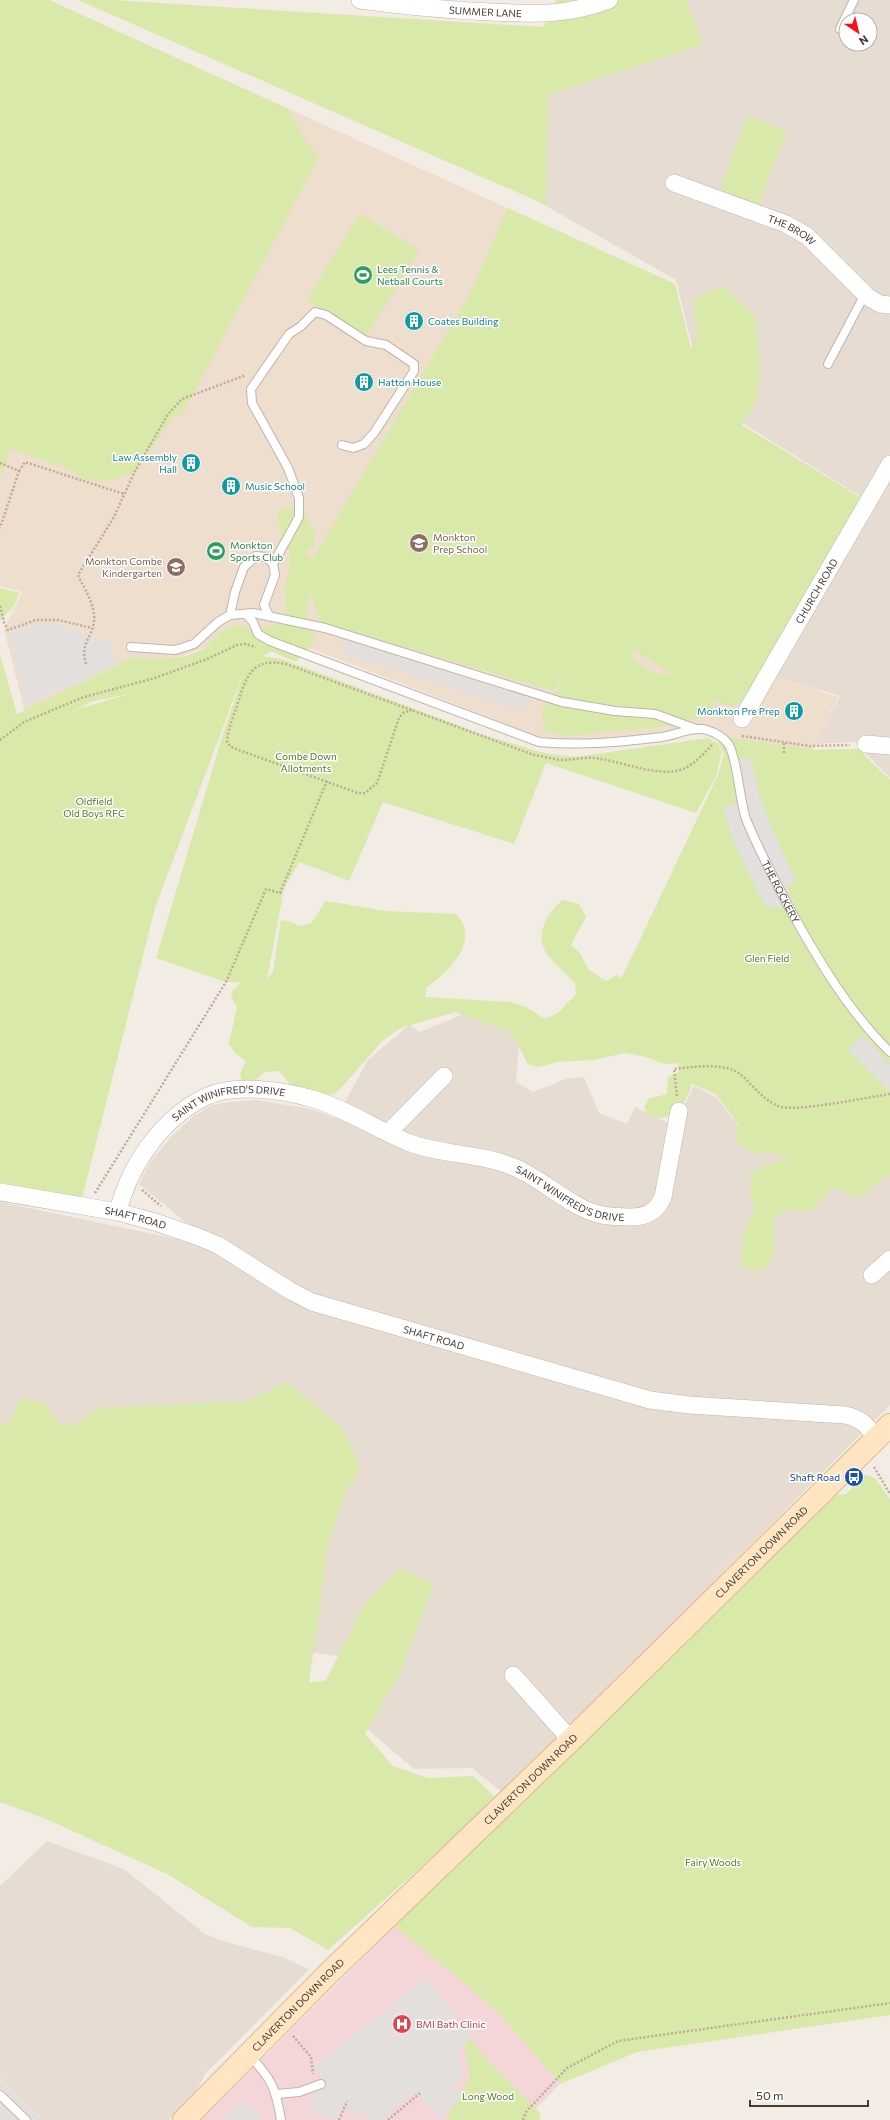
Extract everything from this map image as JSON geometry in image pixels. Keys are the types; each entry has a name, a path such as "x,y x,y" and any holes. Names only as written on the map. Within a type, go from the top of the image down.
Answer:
{"street":[{"name":"SUMMER LANE","path":"360,0 437,10 547,14 584,9 609,0"},
{"name":"THE BROW","path":"674,183 793,228 807,236 865,294 880,304 890,305"},
{"name":"CHURCH ROAD","path":"742,718 890,464"},
{"path":"866,744 890,746"},
{"path":"388,1133 444,1076"},
{"name":"SAINT WINIFRED'S DRIVE","path":"118,1212 128,1179 146,1149 165,1127 184,1111 206,1097 234,1090 286,1093 334,1106 388,1133 424,1147 496,1160 511,1166 587,1210 598,1214 615,1217 640,1217 651,1213 659,1206 663,1197 679,1111"},
{"name":"SHAFT ROAD","path":"0,1192 118,1212 155,1222 218,1245 289,1290 312,1302 650,1400 689,1405 845,1415 859,1419 868,1427 876,1439"},
{"path":"872,1275 890,1259"},
{"name":"CLAVERTON DOWN ROAD","path":"184,2120 280,2022 571,1740 876,1439"},
{"path":"513,1675 571,1740"}],"lane":[{"path":"848,12 854,0"},
{"path":"828,364 865,294"},
{"path":"273,564 299,517 299,498 288,468 252,403 251,389 289,334 318,312 326,315 366,341 386,345 414,364 414,372 374,433 364,444 353,448 342,445"},
{"path":"230,615 235,592 244,567 256,556 266,557 273,564 275,575 264,605 269,616"},
{"path":"246,614 253,622 258,634 270,641 539,742 571,745 671,736 696,729 706,729 720,737"},
{"path":"131,647 174,650 194,644 218,622 230,615 246,614 269,616 325,628 562,702 615,711 655,714 696,729"},
{"name":"THE ROCKERY","path":"720,737 728,744 731,752 746,817 762,857 818,959 864,1023 890,1052"},
{"path":"248,2054 265,2072 277,2094 281,2120"},
{"path":"277,2094 299,2092 321,2084"},
{"path":"0,2095 26,2120"}],"path":[{"path":"86,664 83,653 92,628 93,608 78,575 114,517 124,494 154,436 168,414 182,399 247,375 256,382"},
{"path":"0,462 19,471"},
{"path":"0,528 19,471 25,462 124,494"},
{"path":"0,606 4,622 8,630 36,620 58,620 92,628"},
{"path":"0,740 24,722 84,697 155,678 207,660 237,645 246,644 263,650"},
{"path":"412,710 403,713 399,718 377,783 371,790 365,793 358,792 236,749 230,746 227,742 245,681 252,670 260,664 268,662 286,664 412,710 534,755 560,760 592,758 634,767 675,771 686,768 720,737"},
{"path":"738,735 810,746 866,744"},
{"path":"784,743 784,755"},
{"path":"89,1207 90,1201 226,982 266,889 280,893 327,781"},
{"path":"675,1077 674,1069 691,1066 724,1069 738,1072 764,1096 778,1106 796,1108 890,1094"},
{"path":"876,1439 879,1473 890,1494"},
{"path":"523,2120 526,2112 567,2068 618,2041 890,2004"},
{"path":"280,2022 302,2044 311,2057 313,2071 310,2089"},
{"path":"388,2120 420,2093"},
{"path":"339,2120 348,2101"}],"shaded area":[{"name":"Monkton Prep School","path":"0,0 49,0 675,284 704,402 863,499 761,672 838,697 813,750 858,749 890,780 741,1128 715,1094 681,1079 674,1036 618,986 718,775 724,754 720,743 708,733 684,724 669,731 574,743 534,735 328,655 274,636 242,634 25,713 4,630 22,592 0,586"},
{"path":"632,0 890,0 890,778 855,742 815,744 840,696 776,677 876,506 705,400 676,280 374,108 552,29"},
{"path":"44,620 110,643 117,664 26,704 10,633"},
{"path":"340,637 531,699 520,711 344,653"},
{"path":"751,758 760,797 767,817 796,882 786,886 794,901 779,909 764,904 730,834 723,806 746,801 738,760"},
{"path":"469,1012 520,1032 516,1082 533,1092 566,1079 584,1077 599,1113 627,1124 635,1107 681,1129 684,1106 694,1086 716,1097 740,1128 890,1153 890,1405 503,1793 472,1768 414,1769 356,1720 344,1657 301,1651 46,1448 0,1435 0,1202 177,1239 184,1221 139,1184 149,1164 170,1138 194,1116 212,1105 257,1100 310,1109 336,1118 368,1060 409,1025 420,1032"},
{"path":"863,1035 890,1065 890,1092 848,1050"},
{"path":"47,1841 124,1869 205,1934 226,1942 282,1957 309,1969 205,2074 194,2095 169,2120 43,2120 0,2079 0,1886"},
{"name":"BMI Bath Clinic","path":"395,1926 498,2012 560,2084 525,2120 201,2120"},
{"path":"426,1978 472,2038 460,2048 458,2057 462,2066 462,2075 454,2088 461,2098 440,2117 415,2091 382,2120 370,2120 366,2115 343,2108 337,2120 308,2111 321,2076 314,2066"},
{"path":"0,2080 42,2120 0,2120"},
{"path":"243,2101 260,2116 260,2120 223,2120"}],"green space":[{"path":"0,0 49,0 288,109 303,137 319,157 182,415 175,415 136,471 112,480 89,481 63,467 10,448 0,478"},
{"path":"78,0 112,0 543,27 556,0 686,0 703,45 548,95 546,205"},
{"path":"747,116 787,131 759,204 720,189"},
{"path":"508,208 675,284 691,349 697,334 693,299 724,286 756,317 761,368 757,400 742,425 863,499 743,702 731,707 713,699 713,711 697,718 654,728 607,731 570,736 546,732 541,713 558,690 562,674 554,691 320,622 311,592 307,605 307,611 311,628 316,640 296,662 271,651 263,656 282,659 484,735 544,753 575,757 708,738 717,743 722,752 716,776 696,813 546,763 514,844 383,802 349,881 299,862 284,889 267,979 273,972 281,920 292,922 299,926 310,923 316,917 326,901 386,911 456,914 463,924 465,934 464,944 460,954 453,964 427,987 425,997 511,1002 526,1007 545,1019 558,1013 576,994 575,983 552,960 542,944 543,930 549,916 563,900 579,904 586,917 571,945 580,953 589,970 606,981 617,975 622,978 718,775 724,754 718,743 728,737 813,750 858,749 890,780 890,1173 866,1193 854,1198 840,1189 831,1188 813,1210 802,1211 785,1208 774,1220 775,1253 766,1268 755,1271 742,1265 742,1249 745,1229 755,1208 750,1193 751,1175 763,1166 788,1158 772,1153 752,1153 737,1143 734,1131 740,1126 716,1094 692,1084 686,1099 676,1111 663,1118 655,1118 647,1115 644,1107 648,1099 667,1094 668,1077 679,1072 678,1063 664,1064 647,1057 624,1053 594,1060 557,1062 536,1067 528,1064 511,1032 455,1012 401,1028 382,1041 336,1093 322,1097 299,1090 290,1084 279,1071 265,1072 256,1080 242,1081 240,1074 246,1061 236,1054 229,1044 237,1006 231,998 233,990 241,982 226,982 156,958 223,734 247,663 155,908 82,1199 0,1183 0,654 17,714 117,666 132,657 156,659 184,657 204,649 221,632 236,625 251,630 286,623 285,590 291,554 280,533 278,511 302,505 315,535 314,546 305,552 312,560 468,298","holes":["633,649 673,674 654,674 634,659","126,695 81,708 60,718 93,701"]},
{"name":"Lees Tennis & Netball Courts","path":"360,214 419,250 366,336 307,300"},
{"path":"0,588 20,593 12,609 0,620"},
{"path":"286,1382 341,1426 361,1468 346,1491 328,1546 309,1683 326,1680 365,1603 400,1568 434,1585 399,1676 365,1734 393,1766 428,1778 473,1776 497,1799 328,1950 290,1928 252,1927 167,1874 46,1819 0,1802 0,1423 9,1424 20,1398 44,1402 60,1425 73,1425 100,1408 248,1401"},
{"name":"Fairy Woods","path":"861,1473 875,1478 890,1499 890,2015 637,2052 560,2084 498,2012 395,1926 835,1495 846,1494 852,1488 853,1479"},
{"name":"Long Wood","path":"462,2027 491,2064 541,2114 539,2120 446,2120 470,2078"}],"place":[{"name":"Lees Tennis & Netball Courts","path":"363,275"},
{"name":"Coates Building","path":"414,321"},
{"name":"Hatton House","path":"364,382"},
{"name":"Law Assembly Hall","path":"191,463"},
{"name":"Music School","path":"231,486"},
{"name":"Monkton Prep School","path":"419,543"},
{"name":"Monkton Sports Club","path":"216,551"},
{"name":"Monkton Combe Kindergarten","path":"176,567"},
{"name":"Monkton Pre Prep","path":"794,711"},
{"name":"Shaft Road","path":"854,1477"},
{"name":"BMI Bath Clinic","path":"402,2024"}],"park label":[{"name":"Combe Down Allotments","path":"306,762"},
{"name":"Oldfield Old Boys RFC","path":"94,806"},
{"name":"Glen Field","path":"767,958"}]}
